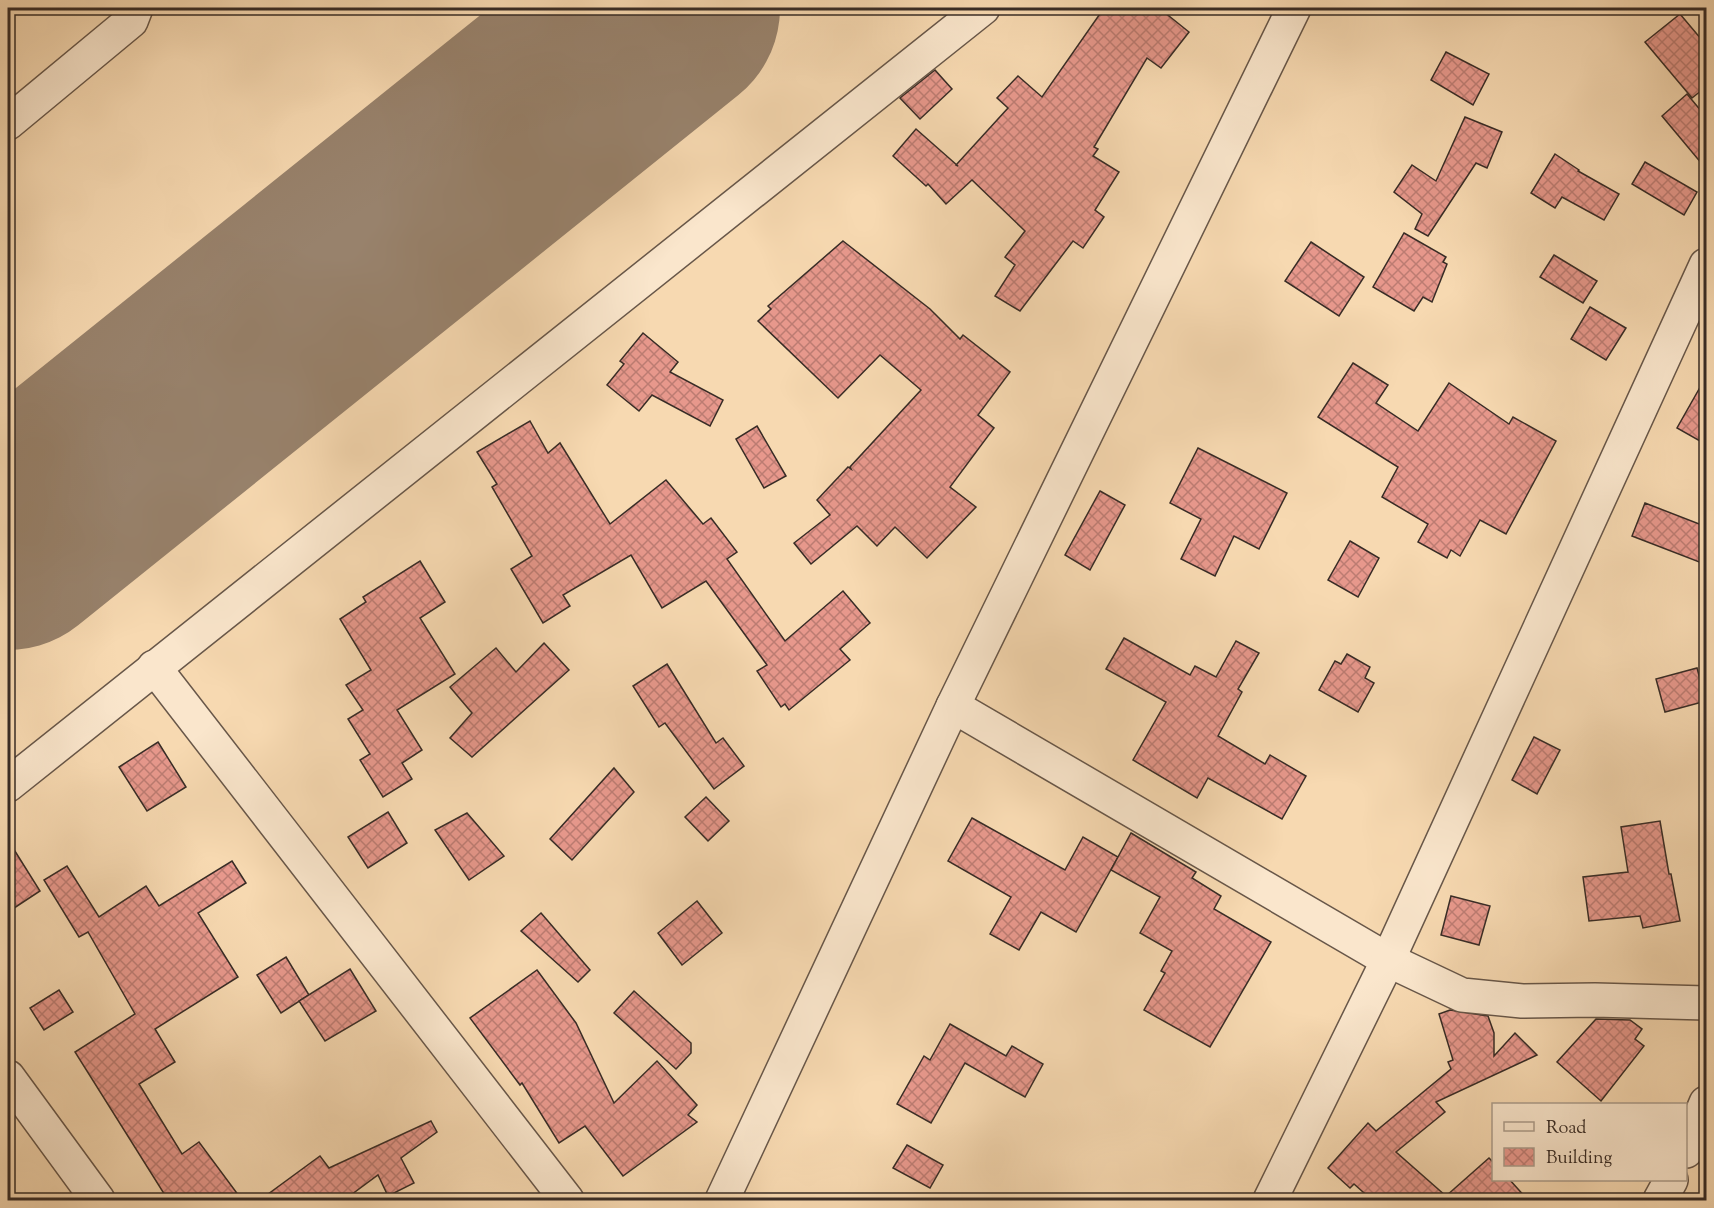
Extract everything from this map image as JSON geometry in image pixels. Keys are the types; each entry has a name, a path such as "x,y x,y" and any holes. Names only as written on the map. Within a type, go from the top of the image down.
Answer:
{"street":[{"path":"8,123 131,21 136,8"},
{"path":"8,785 983,8"},
{"path":"722,1200 953,706 1294,8"},
{"path":"1270,1200 1388,960 1707,265"},
{"path":"154,667 567,1200"},
{"path":"953,706 1388,960 1462,995 1522,1002 1595,1000 1707,1003"},
{"path":"8,1077 98,1200"},
{"path":"1687,1149 1707,1103"},
{"path":"1660,1200 1670,1181"}],"building":[{"path":"1104,8 1159,8 1189,32 1161,68 1147,58 1094,147 1098,149 1093,156 1119,172 1095,210 1104,217 1083,248 1073,241 1020,311 995,296 1015,265 1005,257 1025,231 972,180 946,204 928,184 926,186 893,156 916,129 956,165 1008,108 997,98 1018,76 1042,97"},
{"path":"1680,14 1707,46 1707,86 1692,98 1645,42"},
{"path":"1446,52 1489,74 1473,105 1431,80"},
{"path":"935,70 952,89 920,119 900,98"},
{"path":"1687,94 1707,118 1707,170 1662,116"},
{"path":"1465,117 1502,132 1487,168 1476,163 1428,236 1415,229 1422,214 1394,192 1412,165 1436,181"},
{"path":"1555,154 1578,171 1619,194 1604,220 1562,197 1555,208 1531,193"},
{"path":"1645,162 1697,192 1684,215 1632,184"},
{"path":"1404,233 1446,257 1443,262 1447,264 1432,302 1423,297 1414,311 1373,287"},
{"path":"843,241 930,309 960,339 963,335 1010,372 978,415 994,428 950,487 976,507 927,558 895,527 877,546 857,526 811,564 794,543 830,515 817,500 848,467 851,469 850,467 921,390 880,355 838,398 758,321 771,309 768,306"},
{"path":"1311,242 1364,277 1339,316 1285,281"},
{"path":"1554,255 1597,281 1583,303 1540,277"},
{"path":"1590,307 1626,328 1606,360 1571,339"},
{"path":"643,333 678,362 670,372 723,400 710,426 652,395 639,411 607,385 624,364 620,361"},
{"path":"1353,363 1388,385 1376,403 1418,431 1449,383 1509,424 1513,417 1556,441 1506,534 1480,520 1460,556 1451,550 1447,558 1418,542 1428,524 1382,497 1398,467 1318,417"},
{"path":"1707,375 1707,445 1677,428"},
{"path":"530,421 548,453 560,443 610,524 666,480 703,524 711,518 737,552 727,559 785,641 843,591 870,623 840,649 850,660 789,710 785,704 781,707 757,671 767,665 706,581 662,608 631,555 563,595 570,606 543,623 511,569 532,556 492,487 497,484 477,452"},
{"path":"757,426 786,476 764,488 736,439"},
{"path":"1198,448 1287,493 1259,549 1234,536 1215,576 1181,559 1201,519 1170,503"},
{"path":"1100,491 1125,505 1090,570 1065,555"},
{"path":"1645,503 1707,527 1707,565 1632,536"},
{"path":"1350,541 1379,558 1358,597 1328,580"},
{"path":"420,561 445,602 420,618 455,674 397,710 422,750 402,763 412,779 383,797 360,760 370,754 348,719 363,710 346,685 371,670 340,619 366,602 363,597"},
{"path":"1124,638 1190,675 1195,666 1216,677 1236,641 1259,653 1238,689 1242,692 1218,736 1265,764 1270,755 1306,776 1282,819 1208,778 1197,798 1133,760 1166,702 1106,669"},
{"path":"544,643 569,670 472,757 450,738 472,713 450,687 496,648 516,672"},
{"path":"1347,654 1370,667 1365,678 1374,683 1358,712 1319,690 1335,661 1341,664"},
{"path":"667,664 716,743 723,738 744,766 714,789 665,723 659,727 633,686"},
{"path":"1697,668 1706,701 1665,712 1656,679"},
{"path":"1534,737 1560,750 1537,794 1512,780"},
{"path":"158,742 186,787 147,811 119,767"},
{"path":"614,768 634,792 572,860 550,839"},
{"path":"706,797 729,821 708,841 685,817"},
{"path":"388,812 407,843 368,868 348,837"},
{"path":"467,813 504,856 469,880 435,830"},
{"path":"972,818 1065,870 1083,837 1118,857 1076,932 1041,912 1019,950 990,934 1011,897 948,861"},
{"path":"1660,821 1680,921 1643,928 1640,916 1589,921 1583,877 1628,872 1621,827"},
{"path":"1131,833 1196,872 1192,878 1221,896 1214,909 1271,942 1210,1047 1144,1010 1165,973 1161,971 1172,951 1140,933 1160,897 1111,870"},
{"path":"8,840 40,891 8,912"},
{"path":"232,861 246,883 198,913 238,977 155,1029 175,1062 139,1084 182,1154 199,1142 242,1200 168,1200 75,1052 135,1014 88,932 79,937 44,880 67,866 99,917 146,886 159,906"},
{"path":"1451,896 1490,906 1479,945 1441,935"},
{"path":"697,901 722,933 682,965 658,933"},
{"path":"541,913 590,970 578,982 521,931"},
{"path":"286,957 309,995 281,1013 257,975"},
{"path":"350,969 376,1011 325,1041 299,1001"},
{"path":"537,970 576,1023 614,1103 657,1061 697,1105 688,1115 697,1122 623,1176 585,1126 559,1143 522,1083 520,1085 470,1018"},
{"path":"59,990 73,1012 44,1030 30,1008"},
{"path":"634,991 691,1043 691,1053 676,1069 614,1013"},
{"path":"1450,1010 1488,1016 1494,1033 1494,1056 1515,1033 1537,1055 1436,1102 1445,1112 1396,1152 1446,1196 1489,1158 1492,1161 1492,1181 1511,1181 1528,1200 1372,1200 1354,1184 1350,1188 1328,1168 1368,1123 1376,1131 1451,1069 1448,1062 1453,1060 1439,1014"},
{"path":"1596,1019 1630,1020 1642,1029 1635,1039 1644,1046 1601,1101 1557,1062"},
{"path":"950,1024 1006,1056 1012,1046 1043,1064 1025,1097 965,1063 931,1123 897,1104 924,1056 930,1060"},
{"path":"431,1121 437,1132 401,1158 414,1183 388,1196 378,1175 344,1200 260,1200 320,1156 329,1168"},
{"path":"907,1145 943,1165 930,1188 893,1168"}],"runway":[{"path":"8,538 668,8"}]}
